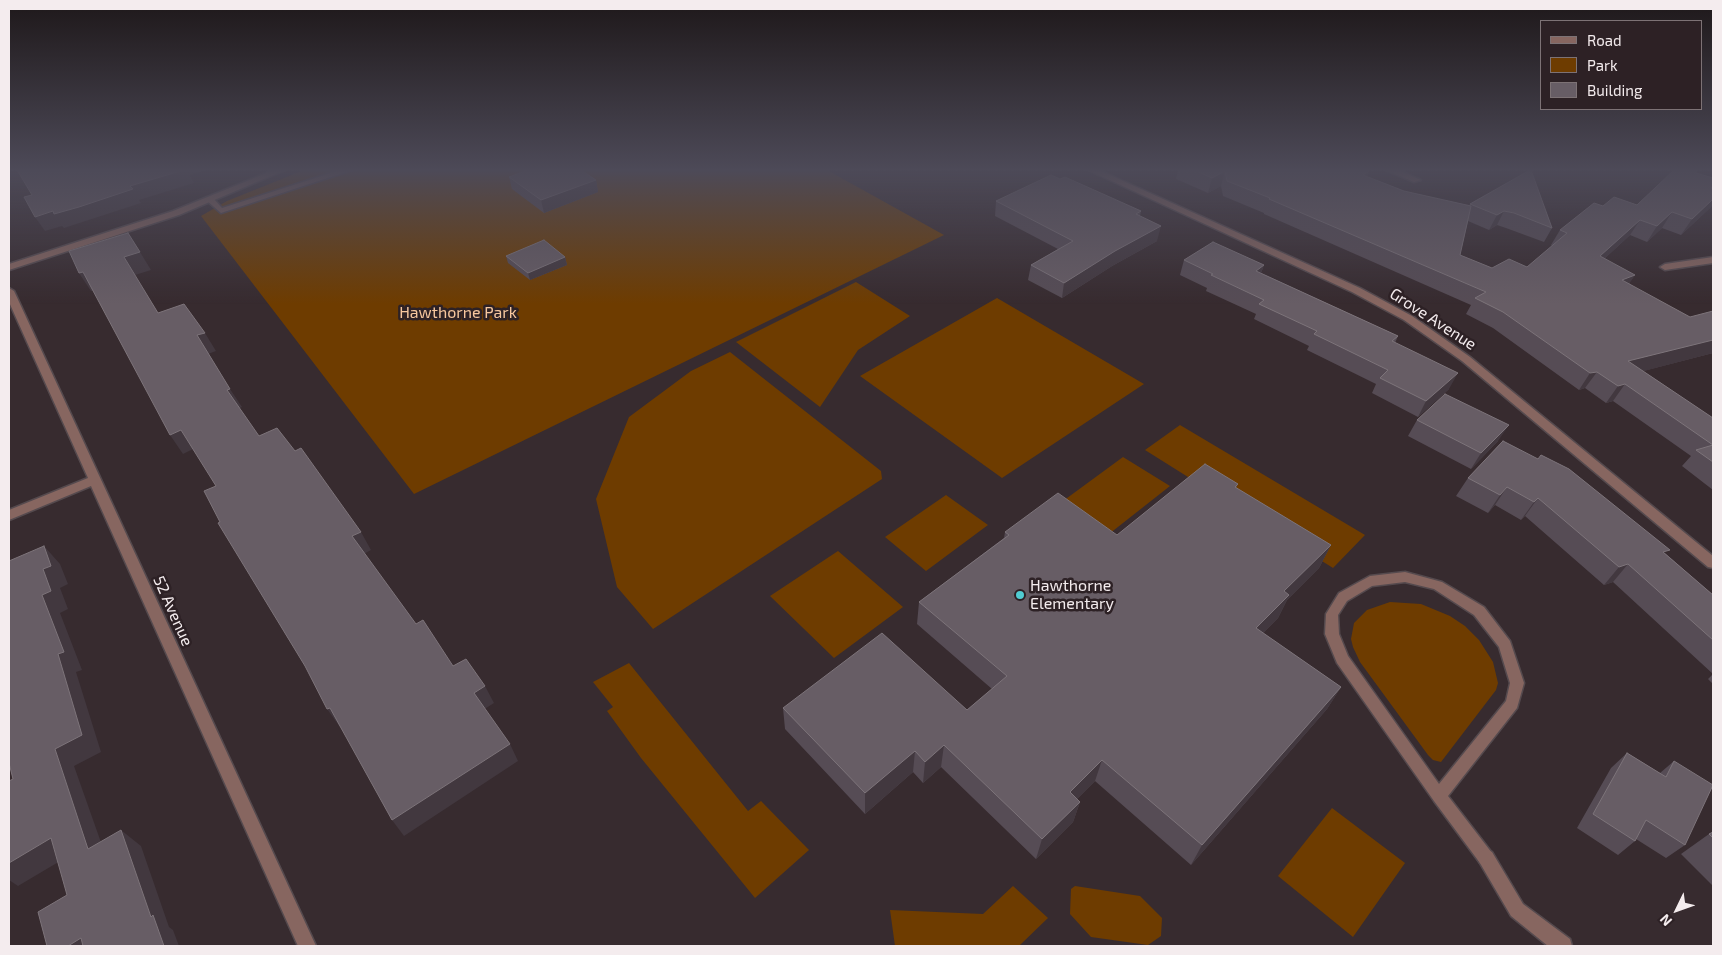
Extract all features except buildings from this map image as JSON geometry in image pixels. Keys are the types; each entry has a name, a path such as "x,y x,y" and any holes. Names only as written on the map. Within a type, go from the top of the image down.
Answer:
{"street":[{"path":"9,267 171,215"},
{"name":"Grove Avenue","path":"1190,215 1356,290 1408,318 1466,359 1713,563"},
{"path":"1665,267 1713,260"},
{"name":"52 Avenue","path":"9,291 306,946"},
{"path":"9,515 94,480"},
{"path":"1486,858 1517,910 1563,946"}],"lane":[{"path":"1439,796 1512,704 1517,683 1505,645 1479,611 1438,584 1405,577 1370,581 1343,597 1332,614 1332,634 1342,659 1439,796 1486,858"}],"green space":[{"name":"Hawthorne Park","path":"907,215 944,235 414,494 201,216"},
{"path":"856,282 910,316 858,350 820,407 736,342"},
{"path":"997,298 1144,384 1002,478 860,376"},
{"path":"730,352 881,471 882,479 653,629 617,587 596,499 629,417 691,371"},
{"path":"1180,425 1365,535 1333,568 1145,450"},
{"path":"1123,457 1170,486 1109,534 1063,501"},
{"path":"946,495 988,525 926,571 885,537"},
{"path":"838,551 903,607 834,658 770,596"},
{"path":"1390,602 1421,604 1450,616 1465,626 1479,640 1493,662 1498,683 1496,690 1441,762 1433,760 1428,755 1360,662 1353,647 1351,639 1354,623 1367,610"},
{"path":"629,663 748,811 761,801 809,850 755,898 641,758 607,711 613,707 593,682"},
{"path":"1332,808 1405,863 1353,937 1278,876"},
{"path":"1013,886 1048,918 1020,945 895,946 890,910 983,914"},
{"path":"1075,886 1140,896 1162,918 1161,936 1148,945 1091,937 1070,914 1071,889"}],"place":[{"name":"Hawthorne Elementary","path":"1020,595"}]}
